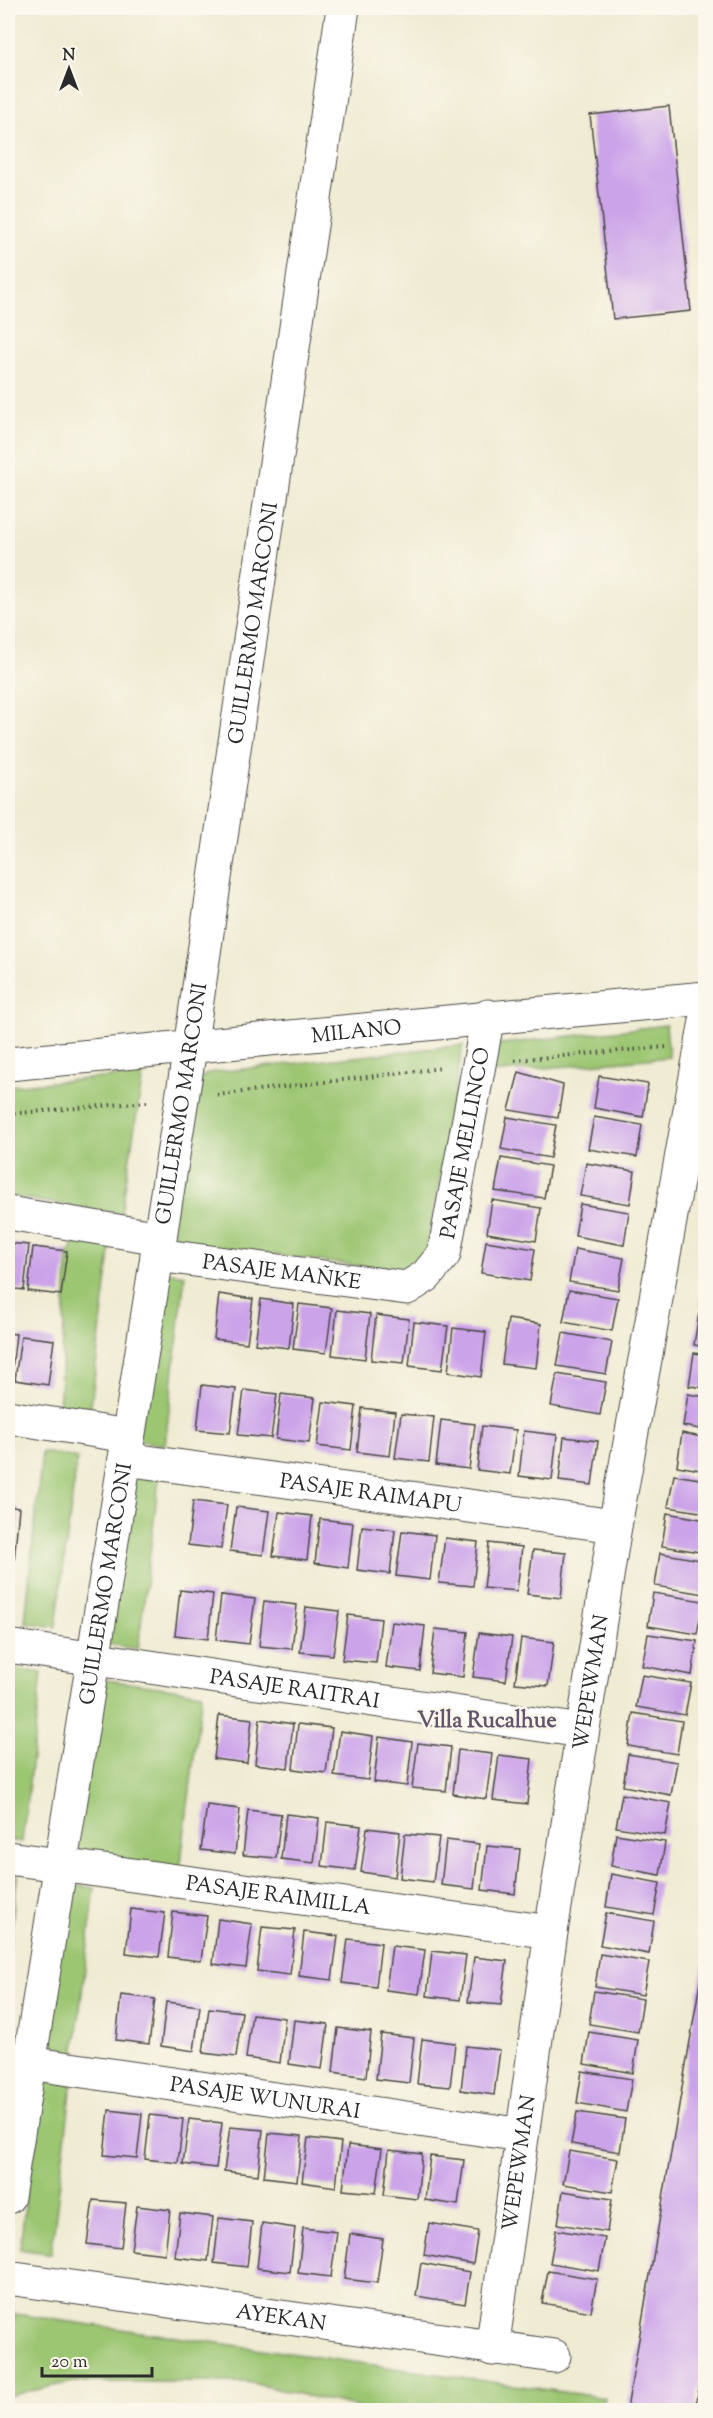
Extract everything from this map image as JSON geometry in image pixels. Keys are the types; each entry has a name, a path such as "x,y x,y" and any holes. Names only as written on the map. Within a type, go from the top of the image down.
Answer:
{"street":[{"name":"GUILLERMO MARCONI","path":"8,2197 18,2061 60,1866 182,1099 343,8"},
{"name":"MILANO","path":"8,1064 705,998"},
{"name":"PASAJE MELLINCO","path":"407,1288 426,1276 444,1254 488,1017"},
{"name":"WEPEWMAN","path":"492,2349 582,1731 615,1526 703,1033"},
{"name":"PASAJE MAÑKE","path":"8,1213 158,1246 407,1288"},
{"name":"PASAJE RAIMAPU","path":"8,1417 126,1448 615,1526"},
{"name":"PASAJE RAITRAI","path":"8,1646 582,1731"},
{"name":"PASAJE RAIMILLA","path":"8,1858 551,1932"},
{"name":"PASAJE WUNURAI","path":"18,2061 522,2135"},
{"name":"AYEKAN","path":"8,2278 492,2349 554,2356"}],"path":[{"path":"8,1114 182,1099 479,1064 703,1033"}],"green space":[{"path":"666,1025 669,1057 489,1073 493,1045"},
{"path":"463,1045 425,1259 402,1272 177,1242 171,1222 194,1082 208,1073"},
{"path":"143,1074 121,1214 8,1196 8,1086"},
{"path":"77,1239 111,1244 90,1413 59,1409 68,1255"},
{"path":"151,1270 185,1275 165,1445 133,1440"},
{"path":"42,1452 77,1458 56,1627 25,1622"},
{"path":"124,1475 159,1479 138,1649 107,1644"},
{"path":"8,1668 42,1673 22,1842 8,1840"},
{"path":"92,1678 202,1693 180,1869 70,1852"},
{"path":"8,1868 18,1870 8,1958"},
{"path":"61,1883 95,1888 74,2057 43,2053"},
{"path":"38,2080 72,2084 51,2254 20,2249"},
{"path":"15,2314 605,2398 603,2410 368,2410 247,2382 72,2382 8,2396 8,2369"}],"building":[{"path":"669,106 691,311 613,319 590,115"},
{"path":"519,1072 563,1085 558,1118 509,1110"},
{"path":"599,1076 648,1084 643,1117 594,1108"},
{"path":"507,1117 556,1125 550,1158 501,1149"},
{"path":"594,1117 642,1125 637,1157 588,1149"},
{"path":"501,1158 550,1166 544,1198 495,1191"},
{"path":"586,1163 635,1171 630,1204 580,1196"},
{"path":"492,1200 541,1208 536,1241 487,1233"},
{"path":"580,1204 629,1212 624,1245 575,1236"},
{"path":"486,1241 535,1249 530,1281 481,1273"},
{"path":"8,1243 29,1245 24,1290 8,1288"},
{"path":"33,1247 67,1251 61,1295 28,1291"},
{"path":"575,1249 624,1258 618,1290 569,1282"},
{"path":"704,1282 706,1283 706,1307 700,1306"},
{"path":"569,1290 618,1298 612,1331 563,1322"},
{"path":"219,1294 253,1299 247,1343 214,1339"},
{"path":"261,1299 294,1304 289,1348 255,1344"},
{"path":"299,1304 332,1308 326,1353 293,1349"},
{"path":"337,1310 370,1314 365,1359 332,1355"},
{"path":"699,1313 706,1314 706,1347 694,1345"},
{"path":"376,1315 409,1319 404,1363 371,1360"},
{"path":"508,1319 541,1324 536,1368 502,1364"},
{"path":"414,1322 448,1326 442,1370 409,1366"},
{"path":"453,1328 486,1332 481,1377 448,1372"},
{"path":"8,1333 16,1334 11,1379 8,1379"},
{"path":"563,1333 612,1342 606,1374 557,1366"},
{"path":"21,1336 54,1340 48,1385 15,1380"},
{"path":"694,1353 706,1355 706,1388 689,1386"},
{"path":"557,1374 606,1382 600,1415 551,1406"},
{"path":"202,1385 236,1389 230,1433 197,1430"},
{"path":"244,1390 277,1394 271,1438 238,1435"},
{"path":"281,1394 315,1398 309,1443 276,1439"},
{"path":"688,1394 706,1397 706,1430 683,1426"},
{"path":"323,1402 356,1406 351,1450 317,1446"},
{"path":"362,1408 395,1412 390,1456 357,1452"},
{"path":"401,1414 434,1417 429,1462 395,1458"},
{"path":"441,1420 475,1424 469,1469 436,1465"},
{"path":"482,1426 516,1430 510,1474 477,1470"},
{"path":"524,1431 557,1435 552,1480 519,1476"},
{"path":"682,1433 706,1438 706,1471 677,1466"},
{"path":"564,1437 598,1441 592,1485 559,1481"},
{"path":"674,1475 706,1480 706,1513 668,1507"},
{"path":"193,1501 227,1505 221,1549 188,1545"},
{"path":"8,1506 19,1508 13,1571 8,1570"},
{"path":"236,1507 269,1511 263,1555 230,1551"},
{"path":"279,1512 312,1516 307,1560 273,1556"},
{"path":"667,1513 706,1520 706,1553 662,1546"},
{"path":"320,1519 353,1523 348,1568 315,1563"},
{"path":"362,1526 395,1530 390,1574 357,1570"},
{"path":"402,1531 435,1535 430,1580 396,1576"},
{"path":"445,1538 478,1542 473,1586 439,1583"},
{"path":"489,1543 522,1547 517,1591 484,1588"},
{"path":"533,1550 566,1553 561,1598 527,1594"},
{"path":"660,1553 706,1561 704,1594 655,1586"},
{"path":"180,1590 213,1594 208,1639 175,1635"},
{"path":"653,1593 703,1601 697,1634 648,1626"},
{"path":"221,1595 255,1599 249,1644 216,1640"},
{"path":"264,1601 297,1605 292,1649 259,1646"},
{"path":"306,1607 339,1611 333,1655 300,1652"},
{"path":"348,1615 381,1619 376,1663 342,1660"},
{"path":"392,1622 425,1626 420,1671 386,1667"},
{"path":"435,1629 468,1632 463,1677 430,1673"},
{"path":"479,1633 512,1637 506,1681 473,1677"},
{"path":"648,1634 697,1641 692,1675 642,1666"},
{"path":"521,1638 554,1642 548,1686 515,1683"},
{"path":"642,1675 691,1683 685,1715 636,1707"},
{"path":"633,1713 682,1721 677,1754 628,1746"},
{"path":"219,1715 252,1719 247,1763 214,1759"},
{"path":"260,1719 293,1724 288,1768 255,1764"},
{"path":"298,1724 332,1728 326,1773 293,1769"},
{"path":"340,1731 373,1736 368,1780 334,1776"},
{"path":"379,1737 412,1742 407,1786 374,1782"},
{"path":"418,1743 451,1747 446,1791 412,1788"},
{"path":"458,1750 492,1754 486,1799 453,1794"},
{"path":"628,1754 677,1762 671,1795 623,1786"},
{"path":"499,1755 532,1759 527,1804 493,1800"},
{"path":"622,1794 671,1803 665,1835 616,1827"},
{"path":"207,1805 240,1809 235,1854 201,1850"},
{"path":"248,1810 281,1814 276,1858 243,1855"},
{"path":"286,1814 319,1818 314,1863 281,1859"},
{"path":"327,1822 361,1826 355,1870 322,1866"},
{"path":"367,1828 400,1832 395,1877 361,1872"},
{"path":"405,1834 439,1837 433,1882 400,1878"},
{"path":"616,1834 665,1842 660,1875 611,1866"},
{"path":"446,1840 479,1844 474,1889 441,1885"},
{"path":"487,1846 520,1849 515,1894 482,1890"},
{"path":"611,1874 660,1883 654,1915 606,1907"},
{"path":"131,1909 165,1913 159,1957 126,1953"},
{"path":"173,1912 207,1916 201,1961 168,1957"},
{"path":"606,1913 654,1921 649,1954 600,1945"},
{"path":"218,1919 252,1924 246,1968 213,1964"},
{"path":"262,1927 295,1930 290,1975 257,1971"},
{"path":"304,1932 338,1936 332,1980 299,1976"},
{"path":"348,1939 381,1943 376,1987 342,1983"},
{"path":"392,1946 425,1950 419,1994 386,1990"},
{"path":"432,1951 466,1955 460,2000 427,1996"},
{"path":"600,1954 649,1962 643,1995 595,1987"},
{"path":"474,1957 507,1961 501,2005 468,2002"},
{"path":"703,1965 706,1966 706,2348 695,2410 627,2409"},
{"path":"594,1991 643,1999 638,2032 589,2024"},
{"path":"121,1995 155,1999 149,2044 116,2040"},
{"path":"166,2002 200,2006 194,2051 161,2046"},
{"path":"209,2008 242,2012 236,2057 203,2053"},
{"path":"252,2014 285,2018 280,2063 246,2058"},
{"path":"294,2020 328,2024 322,2069 289,2064"},
{"path":"338,2028 371,2032 366,2077 333,2072"},
{"path":"589,2032 638,2040 633,2073 584,2064"},
{"path":"381,2034 414,2038 409,2083 376,2079"},
{"path":"422,2039 455,2043 450,2087 417,2084"},
{"path":"466,2046 500,2050 494,2095 461,2090"},
{"path":"582,2071 632,2079 626,2112 577,2103"},
{"path":"109,2110 142,2114 137,2158 104,2155"},
{"path":"577,2112 625,2119 620,2152 571,2144"},
{"path":"150,2115 183,2119 178,2163 145,2159"},
{"path":"189,2119 222,2123 216,2168 183,2164"},
{"path":"230,2127 263,2130 258,2175 224,2171"},
{"path":"269,2133 302,2136 297,2181 264,2177"},
{"path":"308,2138 341,2142 336,2187 302,2182"},
{"path":"348,2145 382,2149 376,2193 343,2190"},
{"path":"389,2150 422,2154 417,2199 384,2195"},
{"path":"569,2151 618,2159 612,2192 563,2184"},
{"path":"430,2156 464,2160 458,2205 425,2200"},
{"path":"563,2191 612,2199 607,2232 558,2224"},
{"path":"93,2200 126,2203 121,2248 87,2244"},
{"path":"137,2206 170,2210 165,2254 131,2250"},
{"path":"180,2213 213,2217 208,2261 175,2257"},
{"path":"219,2218 252,2222 247,2267 214,2263"},
{"path":"262,2223 295,2228 290,2272 257,2268"},
{"path":"429,2223 478,2231 473,2264 424,2255"},
{"path":"303,2228 337,2232 331,2277 298,2273"},
{"path":"556,2230 605,2238 599,2271 550,2263"},
{"path":"350,2234 383,2239 377,2283 344,2279"},
{"path":"421,2263 470,2272 465,2304 416,2296"},
{"path":"548,2271 597,2279 591,2312 542,2303"}],"district":[{"name":"Villa Rucalhue","path":"487,1719"}]}
